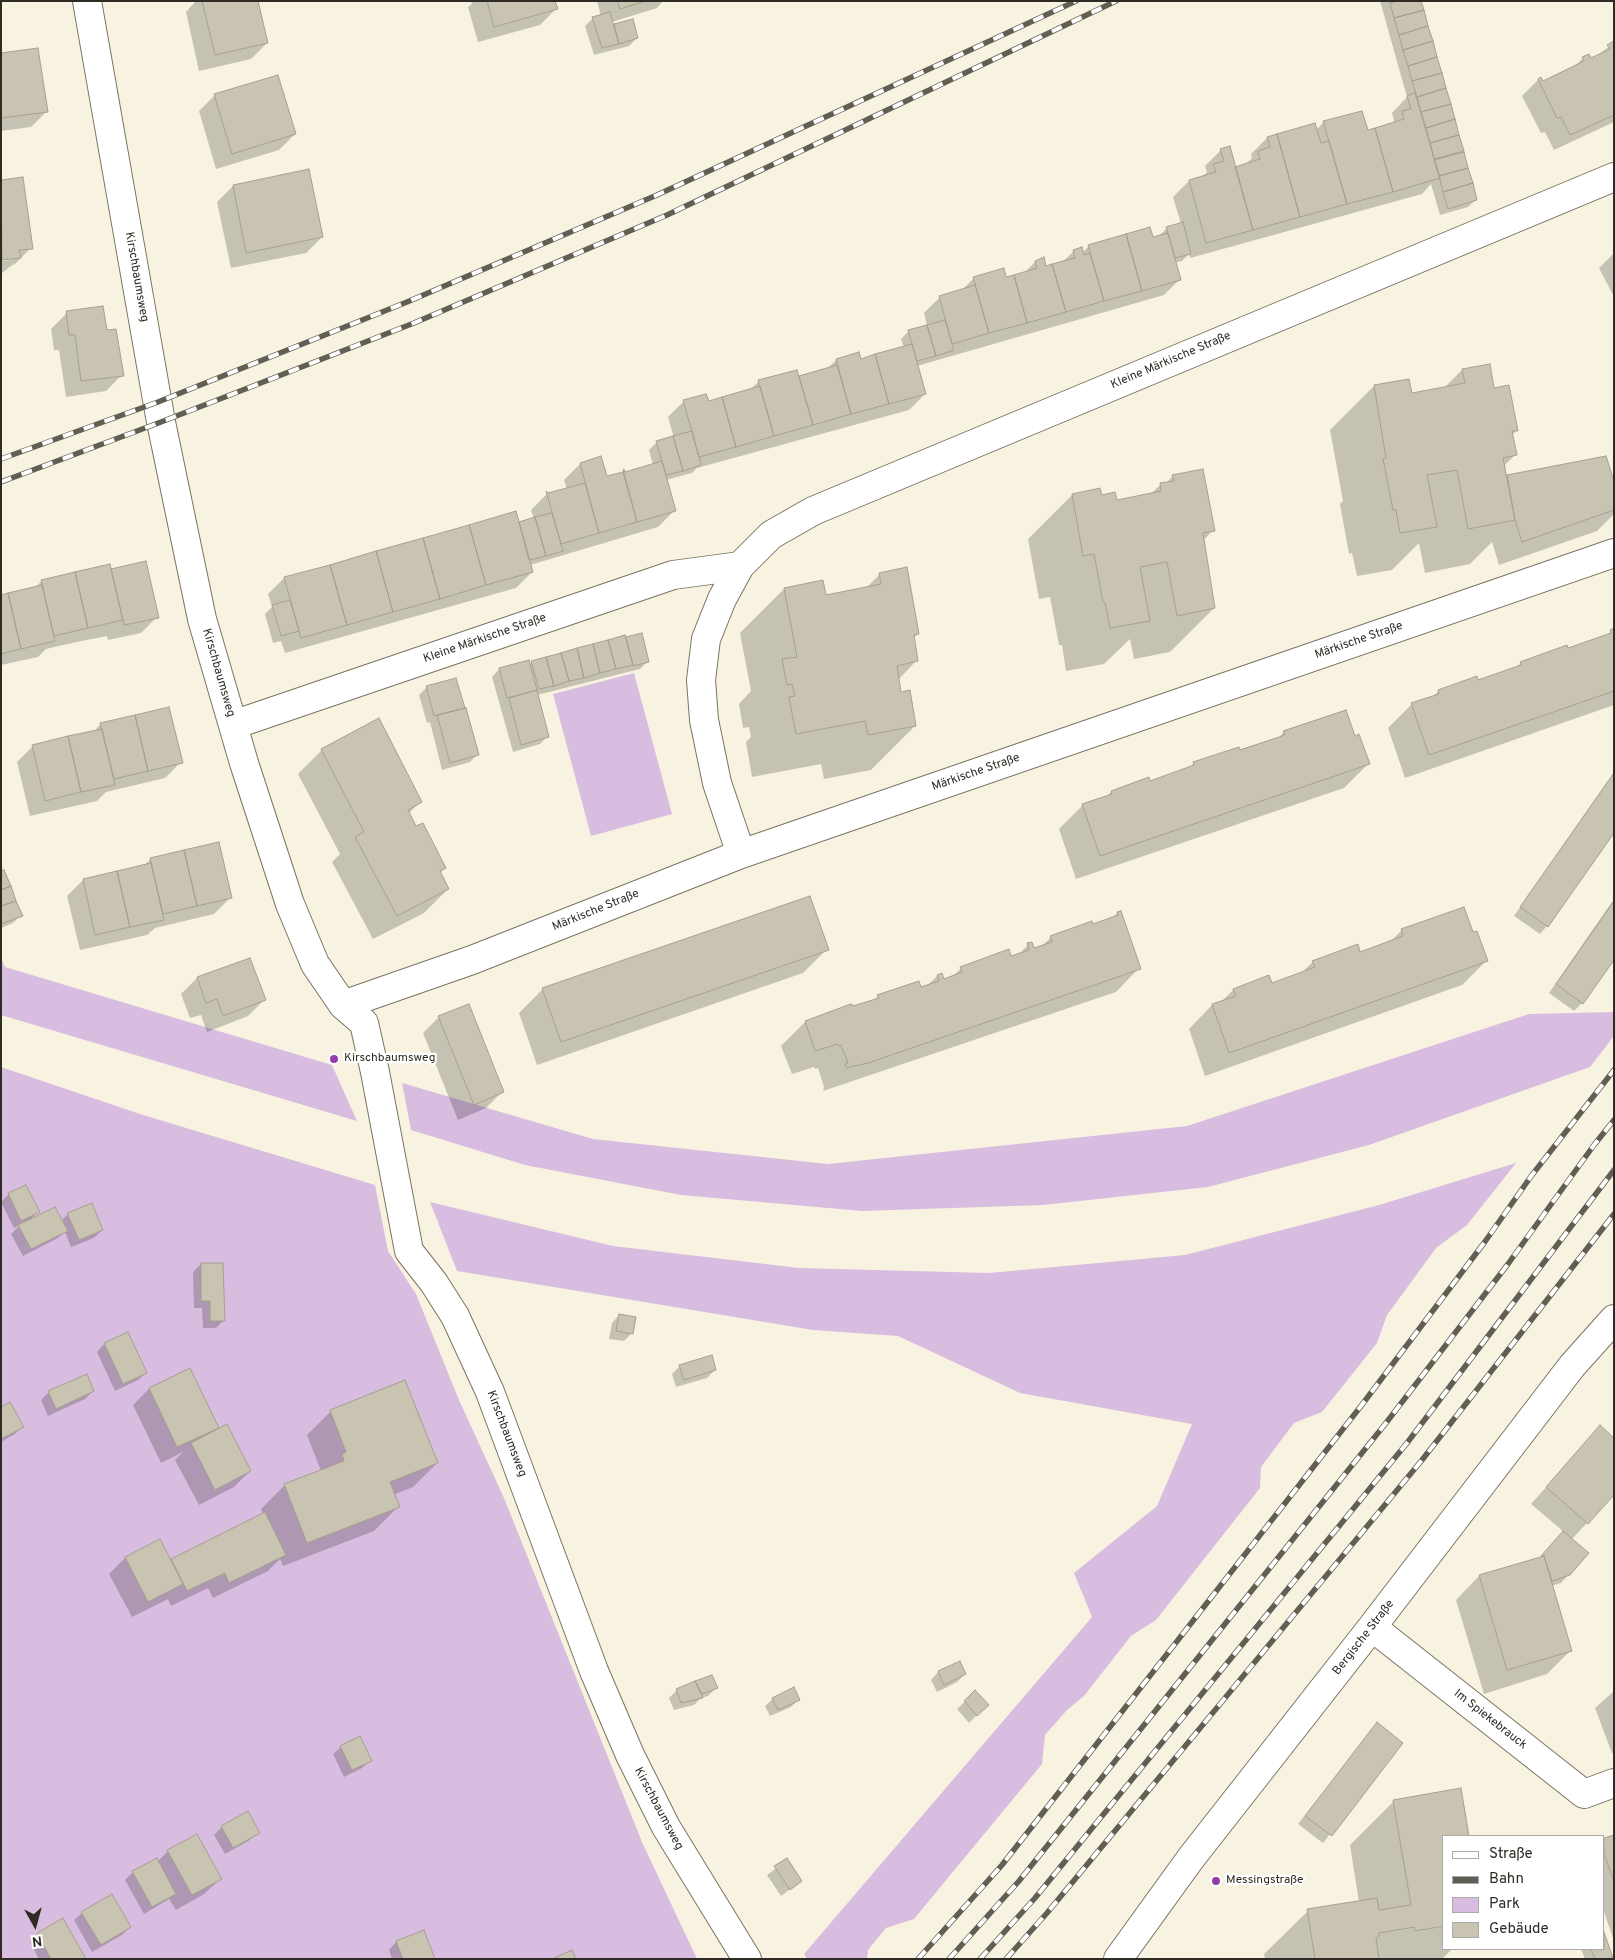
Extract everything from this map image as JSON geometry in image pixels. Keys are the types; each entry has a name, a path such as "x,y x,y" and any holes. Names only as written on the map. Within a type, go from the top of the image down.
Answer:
{"street":[{"name":"Kirschbaumsweg","path":"87,1 163,431 202,619 292,910 315,964 343,1005 364,1023 409,1251 434,1283 455,1316 490,1392 594,1671 630,1755 666,1827 747,1959"},
{"name":"Kleine Märkische Straße","path":"741,854 717,783 704,720 701,680 706,639 722,599 740,566 771,535 813,511 1614,177"},
{"name":"Märkische Straße","path":"343,1005 472,960 741,854 1614,553"},
{"name":"Kleine Märkische Straße","path":"233,724 673,575 740,566"},
{"name":"Bergische Straße","path":"1118,1959 1191,1858 1372,1627 1572,1366 1614,1319"},
{"name":"Im Spiekebrauck","path":"1372,1627 1584,1794 1614,1783"}],"green space":[{"path":"634,673 672,814 591,836 553,694"},
{"path":"1,958 5,967 332,1065 357,1121 1,1015"},
{"path":"1614,1012 1614,1036 1590,1067 1369,1145 1208,1187 1043,1205 862,1211 681,1195 525,1165 411,1130 402,1083 593,1139 828,1164 1187,1126 1529,1014"},
{"path":"1,1067 140,1114 375,1185 388,1251 416,1294 459,1400 504,1498 642,1842 697,1959 1,1959"},
{"path":"1516,1163 1467,1225 1436,1248 1387,1315 1377,1343 1322,1412 1294,1423 1261,1467 1260,1488 1156,1620 1131,1636 1084,1696 1067,1710 1045,1735 1042,1764 914,1919 886,1928 868,1950 867,1959 807,1959 804,1954 1092,1617 1074,1573 1157,1506 1192,1424 1020,1393 898,1336 813,1330 457,1271 430,1202 613,1246 799,1268 989,1273 1185,1255 1379,1205"}],"building":[{"path":"202,1 258,1 268,43 215,55"},
{"path":"487,1 555,1 558,9 494,27"},
{"path":"617,1 645,1 620,9"},
{"path":"1397,1 1421,1 1424,10 1394,18 1390,3"},
{"path":"1424,10 1428,26 1399,35 1394,18"},
{"path":"610,12 619,44 602,48 592,17"},
{"path":"633,19 638,38 619,44 614,24"},
{"path":"1428,26 1433,41 1403,50 1399,35"},
{"path":"1433,41 1437,57 1408,66 1403,50"},
{"path":"1614,41 1614,115 1570,135 1561,117 1557,118 1538,79 1541,77 1543,81 1584,61 1582,57 1589,54 1591,58 1610,49 1607,45"},
{"path":"38,48 48,112 1,118 1,53"},
{"path":"1437,57 1442,73 1412,81 1408,66"},
{"path":"1442,73 1446,88 1417,97 1412,81"},
{"path":"278,75 296,134 232,154 214,94"},
{"path":"1446,88 1451,104 1421,112 1417,97"},
{"path":"1415,93 1440,178 1393,192 1375,128 1404,119 1402,111 1411,109 1407,96"},
{"path":"1451,104 1455,119 1426,128 1421,112"},
{"path":"1362,111 1368,130 1375,128 1393,192 1347,204 1323,121"},
{"path":"1455,119 1459,135 1430,143 1426,128"},
{"path":"1315,123 1321,143 1329,141 1347,204 1300,217 1277,134"},
{"path":"1277,134 1300,217 1253,230 1235,167 1260,159 1258,151 1270,147 1267,137"},
{"path":"1459,135 1464,151 1434,159 1430,143"},
{"path":"1230,146 1253,230 1206,243 1189,180 1216,172 1213,164 1224,161 1220,149"},
{"path":"1464,152 1468,168 1439,176 1434,160"},
{"path":"1468,168 1473,183 1443,192 1439,176"},
{"path":"309,169 323,237 246,253 233,185"},
{"path":"23,177 33,249 19,250 21,258 2,260 1,180"},
{"path":"1473,183 1477,200 1448,209 1443,192"},
{"path":"1183,222 1191,254 1175,258 1166,227"},
{"path":"1150,227 1153,237 1168,233 1181,280 1142,291 1126,234"},
{"path":"1126,234 1142,291 1104,301 1088,245"},
{"path":"1082,247 1084,255 1090,253 1104,301 1066,312 1052,264 1075,258 1073,250"},
{"path":"1044,257 1046,266 1052,264 1066,312 1027,323 1014,275 1037,268 1035,261"},
{"path":"1004,268 1006,277 1014,275 1027,323 989,333 973,277"},
{"path":"975,285 989,333 952,344 939,296"},
{"path":"103,306 107,330 116,329 124,376 81,381 75,335 69,335 66,311"},
{"path":"945,320 954,350 936,356 927,325"},
{"path":"927,325 936,356 917,361 908,330"},
{"path":"912,344 926,394 889,404 875,354"},
{"path":"859,352 861,359 875,354 889,404 851,414 836,359"},
{"path":"1490,364 1494,388 1509,385 1518,431 1512,431 1517,455 1503,458 1515,520 1468,529 1457,470 1427,475 1437,527 1400,533 1396,510 1393,510 1383,459 1386,458 1374,385 1409,379 1412,393 1465,383 1462,369"},
{"path":"837,365 851,414 813,425 799,376"},
{"path":"797,370 813,425 774,436 758,380"},
{"path":"760,386 774,436 736,447 722,397"},
{"path":"706,394 709,401 722,397 736,447 699,457 683,400"},
{"path":"692,431 701,465 683,471 673,436"},
{"path":"673,436 683,471 666,475 656,441"},
{"path":"601,456 607,476 623,472 637,522 599,533 580,463"},
{"path":"1606,456 1614,481 1614,510 1522,542 1515,520 1507,475"},
{"path":"662,461 676,511 637,522 623,470 625,472"},
{"path":"1203,469 1215,531 1203,533 1215,608 1177,616 1167,562 1140,567 1150,621 1110,628 1094,554 1083,556 1072,494 1100,488 1102,495 1115,492 1117,500 1161,491 1160,483 1174,481 1172,475"},
{"path":"585,483 599,533 561,544 546,491 548,493"},
{"path":"516,511 533,572 486,585 469,525"},
{"path":"552,513 563,551 546,556 535,517"},
{"path":"535,517 546,556 529,560 519,522"},
{"path":"469,525 486,585 440,599 423,538"},
{"path":"423,538 440,599 393,612 376,551"},
{"path":"376,551 393,612 347,625 330,565"},
{"path":"146,561 159,618 124,625 111,569"},
{"path":"110,564 123,620 88,628 75,572"},
{"path":"330,565 347,625 301,638 284,577"},
{"path":"907,567 919,634 914,635 918,661 897,666 901,692 910,690 916,726 868,735 865,721 796,734 789,697 795,696 792,684 787,685 782,659 797,657 784,588 823,580 826,595 881,584 879,573"},
{"path":"75,572 88,628 54,636 41,580"},
{"path":"42,585 55,641 21,649 8,593"},
{"path":"8,593 21,649 1,654 1,595"},
{"path":"290,600 299,631 281,636 272,605"},
{"path":"1614,628 1614,691 1429,755 1411,703 1439,694 1438,690 1477,676 1478,680 1521,665 1520,662 1567,645 1568,648 1611,633 1610,630"},
{"path":"642,633 649,662 633,666 626,637"},
{"path":"625,635 633,665 616,669 608,640"},
{"path":"608,640 616,669 600,673 593,644"},
{"path":"593,644 600,673 584,678 577,648"},
{"path":"577,648 584,678 569,681 561,653"},
{"path":"561,653 569,681 554,686 546,657"},
{"path":"546,657 554,686 539,689 531,661"},
{"path":"529,660 537,690 507,698 499,668"},
{"path":"456,678 465,708 434,716 426,686"},
{"path":"537,690 549,737 521,745 509,698"},
{"path":"169,707 183,763 148,771 135,715"},
{"path":"466,708 479,755 450,763 437,715"},
{"path":"1346,710 1355,736 1359,734 1370,764 1100,856 1082,804 1112,794 1111,791 1149,777 1150,781 1194,765 1193,762 1239,747 1240,750 1285,735 1283,731"},
{"path":"135,715 148,771 114,779 100,723"},
{"path":"379,718 422,802 408,810 416,826 423,823 446,868 440,871 449,889 397,916 355,837 364,832 321,749"},
{"path":"102,729 115,785 81,792 68,736"},
{"path":"68,736 81,792 45,801 32,745"},
{"path":"1614,773 1614,833 1548,927 1520,907"},
{"path":"219,842 232,898 197,906 184,850"},
{"path":"184,850 197,906 163,914 150,858"},
{"path":"151,863 164,920 130,927 117,871"},
{"path":"4,870 11,886 1,890 1,871"},
{"path":"117,871 130,927 95,935 83,879"},
{"path":"11,886 16,901 1,906 1,890"},
{"path":"810,896 829,950 561,1042 542,988"},
{"path":"16,901 23,916 1,924 1,906"},
{"path":"1614,901 1614,960 1583,1004 1556,984"},
{"path":"1464,907 1473,932 1477,931 1488,961 1229,1053 1212,1004 1236,996 1233,989 1269,975 1272,983 1315,967 1312,961 1358,944 1360,952 1403,936 1401,929"},
{"path":"1121,911 1141,969 868,1063 847,1068 845,1064 848,1063 841,1045 839,1046 838,1044 815,1051 805,1021 848,1005 852,1004 853,1006 879,998 877,995 919,981 921,987 939,981 937,975 942,973 944,979 962,972 960,967 1009,949 1011,956 1029,950 1027,943 1032,942 1034,948 1052,942 1050,936 1092,921 1093,924 1118,915 1117,912"},
{"path":"250,958 266,1000 223,1016 217,999 206,1003 197,977"},
{"path":"469,1004 504,1092 474,1105 438,1016"},
{"path":"26,1185 40,1212 21,1221 8,1193"},
{"path":"92,1203 103,1230 79,1240 67,1213"},
{"path":"55,1207 68,1231 31,1249 18,1225"},
{"path":"201,1263 223,1263 225,1321 210,1321 210,1301 201,1301"},
{"path":"619,1314 636,1317 633,1334 616,1331"},
{"path":"128,1332 147,1373 123,1384 104,1343"},
{"path":"712,1355 716,1370 684,1380 679,1365"},
{"path":"190,1368 219,1428 177,1447 149,1388"},
{"path":"87,1374 94,1391 56,1409 48,1391"},
{"path":"405,1380 438,1463 390,1482 400,1507 307,1543 284,1484 344,1461 342,1454 346,1452 330,1410"},
{"path":"10,1402 24,1427 1,1439 1,1407"},
{"path":"227,1424 251,1471 215,1490 191,1443"},
{"path":"1600,1425 1614,1438 1614,1495 1588,1524 1546,1487"},
{"path":"265,1512 286,1555 229,1583 225,1573 187,1591 171,1559"},
{"path":"1563,1531 1589,1553 1570,1575 1552,1581 1544,1556 1541,1556"},
{"path":"160,1539 183,1584 148,1602 125,1557"},
{"path":"1544,1556 1572,1651 1507,1670 1479,1575"},
{"path":"960,1661 966,1674 944,1685 938,1671"},
{"path":"712,1675 718,1688 702,1694 695,1681"},
{"path":"695,1681 703,1698 681,1703 676,1689"},
{"path":"794,1687 800,1700 778,1710 772,1698"},
{"path":"975,1690 989,1705 977,1716 964,1701"},
{"path":"1377,1722 1403,1743 1332,1836 1305,1816"},
{"path":"360,1736 372,1761 352,1770 340,1746"},
{"path":"1461,1788 1469,1835 1442,1835 1442,1926 1415,1931 1414,1927 1379,1933 1379,1936 1376,1938 1379,1959 1315,1959 1307,1909 1377,1898 1379,1910 1411,1905 1393,1800"},
{"path":"248,1811 260,1833 233,1848 221,1826"},
{"path":"197,1834 222,1879 192,1895 167,1850"},
{"path":"1614,1835 1614,1881 1605,1857 1605,1838"},
{"path":"157,1858 176,1894 152,1907 132,1871"},
{"path":"787,1858 802,1881 790,1890 774,1866"},
{"path":"112,1894 131,1927 101,1945 81,1912"},
{"path":"63,1918 86,1959 51,1959 37,1933"},
{"path":"424,1930 435,1959 403,1959 396,1941"},
{"path":"1605,1935 1613,1958 1595,1959 1591,1950 1605,1950"},
{"path":"572,1950 576,1959 552,1959"}],"railway":[{"path":"1,459 158,402 407,302 657,195 1076,1"},
{"path":"1,482 414,323 667,215 1116,1"},
{"path":"918,1959 1002,1865 1361,1406 1484,1243 1532,1175 1614,1070"},
{"path":"949,1959 1019,1881 1386,1423 1508,1264 1614,1120"},
{"path":"980,1959 1035,1898 1407,1443 1614,1170"},
{"path":"1006,1959 1047,1913 1422,1460 1614,1214"}],"place":[{"name":"Kirschbaumsweg","path":"334,1059"},
{"name":"Messingstraße","path":"1216,1881"}]}
